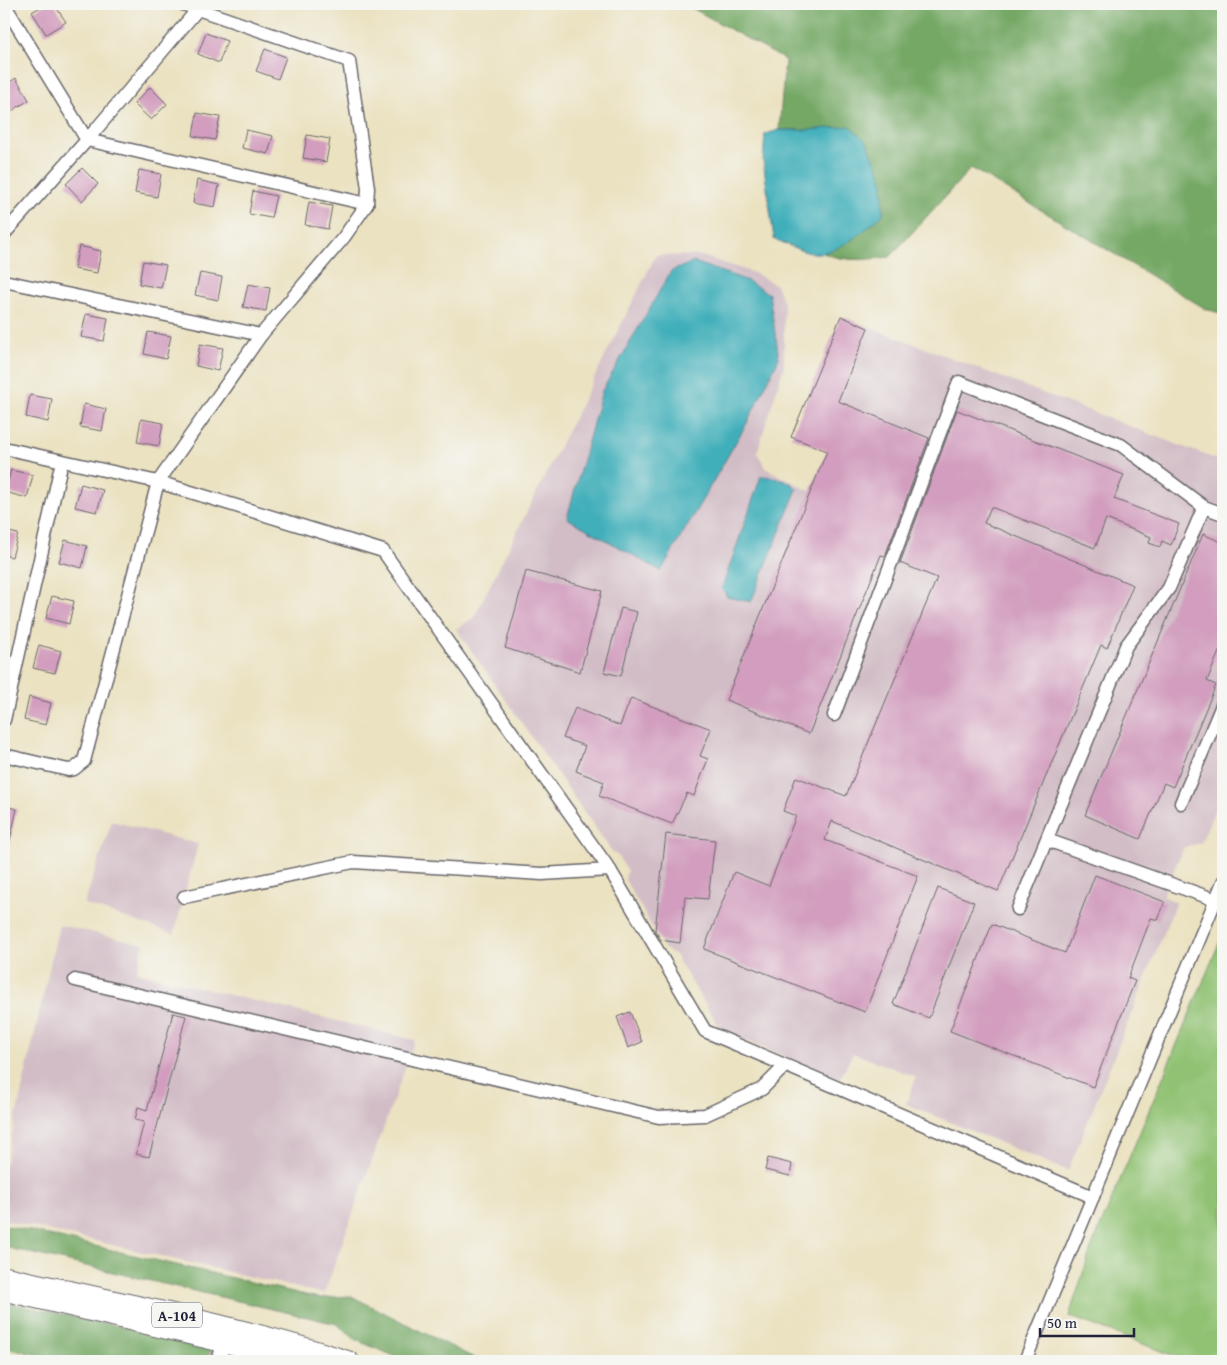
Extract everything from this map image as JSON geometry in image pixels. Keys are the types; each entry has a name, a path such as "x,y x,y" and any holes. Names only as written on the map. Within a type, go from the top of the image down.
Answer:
{"highway":[{"name":"А-104","path":"4,1276 243,1330 298,1344 349,1361"},
{"name":"А-104","path":"4,1291 227,1342 301,1361"}],"street":[{"path":"4,4 87,140 367,204"},
{"path":"4,755 68,770 74,769 84,761 158,482 261,335 344,237 367,204 368,188 349,61 183,4"},
{"path":"4,234 198,9"},
{"path":"4,281 261,335"},
{"path":"834,715 959,382 1120,445 1204,507 1223,514"},
{"path":"4,448 158,482 383,551 610,870 705,1031 1093,1196"},
{"path":"4,720 62,461"},
{"path":"1018,908 1126,646 1169,588 1204,507"},
{"path":"1181,803 1223,703"},
{"path":"1047,840 1216,900"},
{"path":"184,897 353,862 542,874 610,870"},
{"path":"1025,1361 1223,882"},
{"path":"75,980 659,1117 705,1114 762,1088 785,1066"},
{"path":"216,1361 227,1342"}],"shaded area":[{"path":"656,255 702,256 754,273 776,285 784,303 784,366 757,453 767,469 810,491 827,451 791,437 841,316 1223,462 1223,790 1201,843 1184,847 1162,896 1176,902 1068,1171 906,1104 916,1077 853,1053 840,1079 722,1031 675,955 664,948 625,880 627,870 617,855 613,853 456,629 474,617"},
{"path":"112,821 198,844 174,934 84,904"},
{"path":"59,925 144,944 136,972 415,1040 324,1294 4,1220 4,1170"}],"green space":[{"path":"685,4 1223,4 1223,314 1206,309 971,168 890,257 848,259 823,253 849,241 808,130 779,130 785,60"},
{"path":"1223,934 1223,1361 1188,1361 1069,1316 1091,1249"},
{"path":"4,1225 319,1298 351,1296 480,1361 406,1361 356,1340 337,1324 4,1247"},
{"path":"4,1302 214,1346 205,1361 72,1361 4,1348"}],"water":[{"path":"850,126 867,142 883,179 883,215 850,241 821,253 806,252 774,239 763,160 765,134 779,130 808,130"},
{"path":"694,262 748,281 769,294 779,358 747,423 661,571 567,518 602,391 671,271"},
{"path":"761,476 781,479 789,482 797,489 751,602 727,597 722,588"}],"building":[{"path":"45,4 54,4 66,22 46,34 32,12"},
{"path":"206,33 227,41 219,63 198,54"},
{"path":"265,49 286,57 278,79 256,71"},
{"path":"16,78 29,100 7,114 4,109 4,86"},
{"path":"150,87 167,104 151,120 134,104"},
{"path":"197,113 220,117 215,140 193,136"},
{"path":"246,130 273,136 268,154 242,148"},
{"path":"307,135 330,139 326,162 303,158"},
{"path":"82,168 98,184 82,201 66,184"},
{"path":"139,170 161,174 157,197 135,193"},
{"path":"197,180 219,185 215,207 193,203"},
{"path":"253,191 276,196 271,218 249,214"},
{"path":"309,202 332,206 328,229 305,225"},
{"path":"79,246 101,251 97,273 74,269"},
{"path":"143,261 166,265 161,288 139,284"},
{"path":"200,273 222,277 218,300 195,295"},
{"path":"248,284 270,288 266,311 243,307"},
{"path":"86,314 108,318 104,341 81,337"},
{"path":"841,316 868,328 838,401 929,438 885,556 881,555 809,734 726,700 827,451 791,437"},
{"path":"148,332 171,336 166,359 144,354"},
{"path":"200,344 223,348 218,371 196,366"},
{"path":"30,395 52,399 48,422 26,417"},
{"path":"84,404 106,409 102,431 80,427"},
{"path":"957,410 1124,475 1114,499 1179,524 1171,545 1162,541 1160,547 1149,543 1151,537 1106,519 1095,548 991,507 984,523 1133,585 1107,648 1101,645 998,891 832,821 825,840 918,876 865,1012 704,949 734,872 769,886 796,816 783,811 796,777 846,796 937,578 900,563"},
{"path":"141,419 163,423 159,446 137,442"},
{"path":"11,470 33,475 27,498 5,492"},
{"path":"81,484 103,490 97,512 75,507"},
{"path":"4,531 18,534 12,557 4,555"},
{"path":"1203,534 1223,543 1223,642 1207,681 1216,685 1173,787 1164,783 1140,839 1085,815"},
{"path":"65,540 87,546 82,568 59,562"},
{"path":"526,571 602,591 580,672 505,648"},
{"path":"52,596 74,601 69,624 46,618"},
{"path":"621,608 637,612 621,676 604,672"},
{"path":"39,645 61,651 55,673 33,668"},
{"path":"29,697 51,703 46,725 24,720"},
{"path":"631,698 711,729 700,756 708,759 694,796 687,793 672,824 599,796 604,782 576,771 585,746 563,738 575,708 620,726"},
{"path":"4,806 17,809 8,849 4,849"},
{"path":"666,834 715,840 708,899 685,897 680,943 661,940 655,930"},
{"path":"1095,875 1165,902 1158,920 1151,918 1128,978 1135,981 1093,1087 950,1031 992,924 1065,953"},
{"path":"938,888 974,902 929,1018 893,1004"},
{"path":"630,1012 642,1042 628,1048 617,1017"},
{"path":"173,1013 186,1016 149,1157 136,1154 144,1122 135,1120 138,1107 147,1110"},
{"path":"768,1158 792,1164 790,1176 765,1170"}]}
